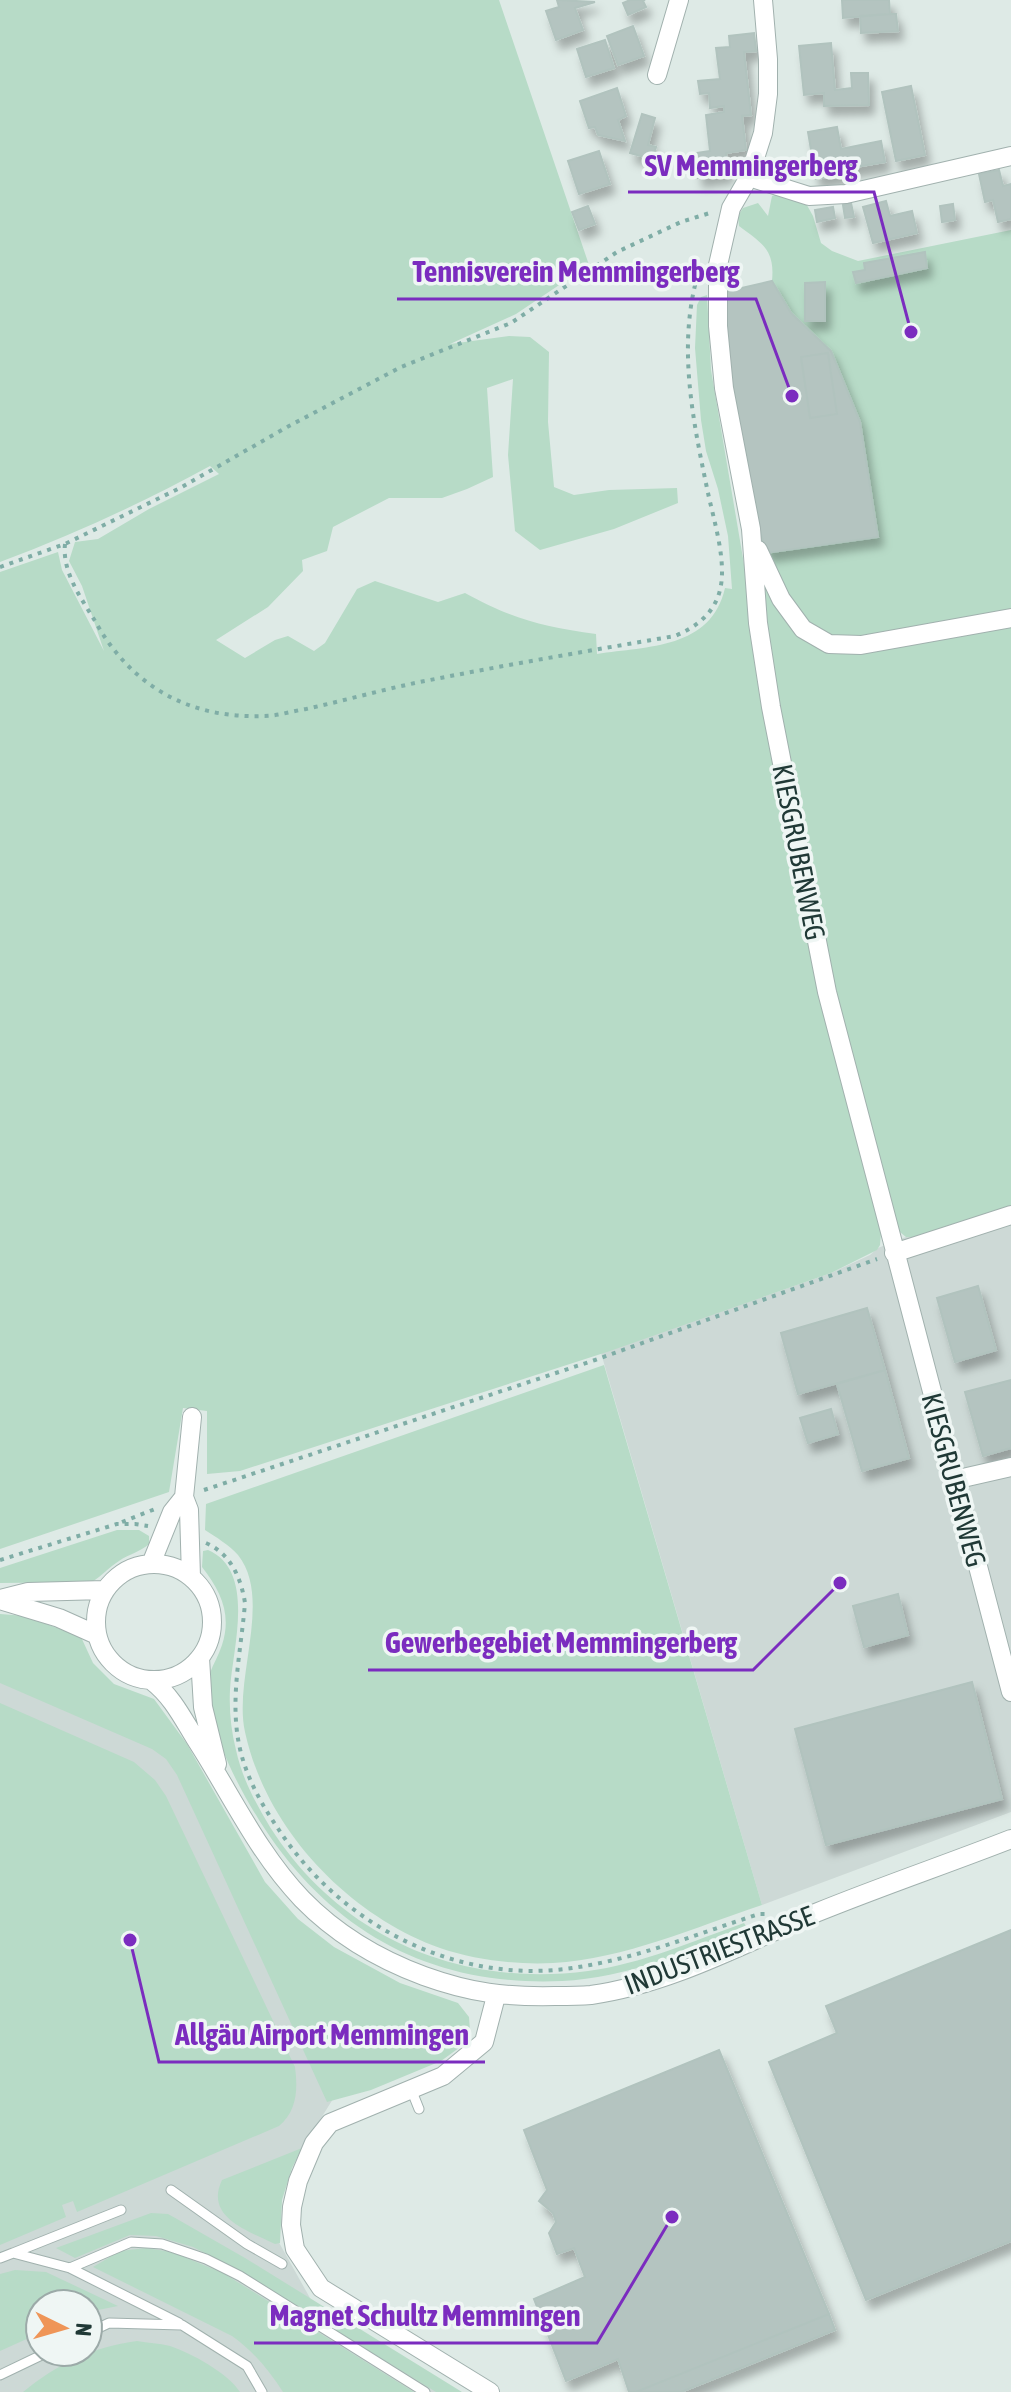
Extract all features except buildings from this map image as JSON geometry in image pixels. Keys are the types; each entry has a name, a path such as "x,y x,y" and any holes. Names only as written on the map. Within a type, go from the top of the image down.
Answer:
{"street":[{"path":"657,75 679,0"},
{"name":"KIESGRUBENWEG","path":"763,0 768,59 763,133 749,177 731,208 718,265 718,326 726,399 751,529 760,637 794,831 827,992 1011,1692"},
{"path":"749,177 809,196 846,194 1011,156"},
{"path":"751,529 764,566 781,599 803,629 829,644 861,645 1011,618"},
{"path":"894,1253 1011,1215"},
{"name":"INDUSTRIESTRASSE","path":"192,1417 184,1497 189,1510 191,1577 201,1588 212,1615 208,1645 200,1658 203,1707 219,1775"},
{"path":"954,1480 1011,1467"},
{"path":"151,1564 172,1512 184,1497"},
{"path":"0,1600 59,1618 97,1635 97,1612 105,1590 125,1572 151,1564 172,1567 191,1577"},
{"path":"0,1600 28,1592 105,1590"},
{"name":"INDUSTRIESTRASSE","path":"97,1635 113,1664 131,1676 152,1681 164,1690 219,1775 265,1855 324,1920 350,1939 401,1967 464,1989 496,1996 590,1995 653,1979 1011,1839"},
{"path":"152,1681 174,1677 200,1658"},
{"path":"490,2392 321,2288 295,2249 291,2225 298,2181 314,2143 330,2123 443,2076 484,2042 496,1996"}],"lane":[{"path":"411,2089 419,2109"},
{"path":"171,2190 247,2244 282,2264"},
{"path":"0,2258 121,2210"},
{"path":"70,2268 131,2242 162,2244 206,2259 240,2276 425,2392"},
{"path":"13,2253 70,2268 182,2325 247,2366 262,2392"},
{"path":"104,2325 182,2325"},
{"path":"0,2375 24,2364"}],"path":[{"path":"0,567 65,544 180,488 401,367 511,323 617,252 681,222 731,208"},
{"path":"65,544 67,568 81,597 112,649 133,672 155,690 180,703 239,716 267,716 425,681 675,636 693,628 712,610 720,590 722,572 690,392 688,349 692,297 699,271"},
{"path":"184,1497 595,1360 894,1253"},
{"path":"0,1560 117,1524 135,1524 165,1531"},
{"path":"190,1538 213,1546 222,1553 239,1578 245,1603 235,1721 244,1764 261,1803 288,1844 313,1873 343,1903 376,1926 410,1945 444,1957 493,1967 529,1970 571,1968 647,1952 759,1914"}],"shaded area":[{"path":"1011,1207 1011,1812 762,1905 601,1353 831,1273 906,1237"},
{"path":"0,1678 157,1746 175,1760 333,2099 291,2166 282,2190 277,2239 315,2307 451,2392 0,2392"}],"green space":[{"path":"0,0 499,0 589,265 516,314 450,344 509,336 530,337 549,352 548,422 554,487 574,495 609,490 677,488 678,503 614,529 540,550 515,531 508,455 513,379 487,388 493,477 442,498 389,498 333,527 327,551 302,560 303,571 268,607 216,640 245,658 288,636 314,651 325,643 357,589 375,581 438,602 465,593 529,621 596,634 597,654 656,646 692,634 718,608 725,588 732,589 728,536 701,420 695,348 697,305 701,297 707,295 711,370 745,570 750,626 776,782 797,884 881,1233 877,1250 831,1273 610,1351 240,1471 207,1474 207,1411 183,1408 169,1492 0,1549 0,572 58,552 62,570 104,651 82,586 69,561 75,542 98,539 219,474 210,466 107,518 0,562"},
{"path":"781,193 803,198 813,216 821,243 858,261 1011,230 1011,612 851,641 814,629 789,600 766,553 878,536 860,422 809,430 772,281 769,255 761,243 739,226 738,216 743,208 758,203 768,216 772,196"},
{"path":"764,584 815,645 1011,623 1011,1207 915,1237 906,1237 895,1228 813,896 770,652"},
{"path":"604,1365 762,1905 633,1949 580,1960 525,1963 467,1956 406,1933 343,1891 316,1864 271,1802 245,1732 244,1688 252,1616 248,1573 234,1551 205,1530 206,1504"},
{"path":"117,1530 139,1530 149,1536 149,1544 115,1563 92,1582 0,1583 0,1568"},
{"path":"208,1550 223,1560 232,1575 237,1593 237,1634 230,1712 234,1742 245,1780 270,1827 298,1865 331,1898 367,1925 407,1947 449,1962 494,1971 540,1974 608,1968 744,1923 748,1929 634,1969 562,1981 514,1980 469,1974 427,1962 387,1944 351,1921 317,1893 287,1859 244,1795 220,1742 211,1710 209,1683 226,1624 219,1594 202,1567 203,1551"},
{"path":"0,1614 25,1616 81,1637 93,1663 114,1684 154,1699 187,1744 265,1882 298,1919 334,1947 400,1983 458,2003 469,2017 470,2031 463,2045 441,2061 371,2090 327,2102 177,1775 166,1759 152,1749 0,1683"},
{"path":"0,1703 134,1762 155,1780 166,1796 295,2067 296,2083 293,2107 279,2126 77,2212 73,2201 62,2205 66,2217 0,2245"},
{"path":"302,2148 282,2200 280,2243 275,2244 242,2228 224,2214 218,2193 222,2180"},
{"path":"151,2213 168,2214 245,2258 462,2392 436,2392 236,2269 193,2247 156,2236 130,2235 75,2258 56,2248"},
{"path":"146,2248 172,2252 223,2273 414,2392 283,2392 260,2361 232,2336 93,2267 120,2251"},
{"path":"15,2270 46,2272 80,2288 24,2288 24,2340 0,2351 0,2274"},
{"path":"104,2299 118,2306 104,2309"},
{"path":"137,2341 170,2346 208,2364 240,2392 23,2392 58,2368 104,2368 105,2348"}],"place":[{"name":"SV Memmingerberg","path":"911,332"},
{"name":"Tennisverein Memmingerberg","path":"792,396"},
{"name":"Gewerbegebiet Memmingerberg","path":"840,1583"},
{"name":"Allgäu Airport Memmingen","path":"130,1940"},
{"name":"Magnet Schultz Memmingen","path":"672,2217"}]}
